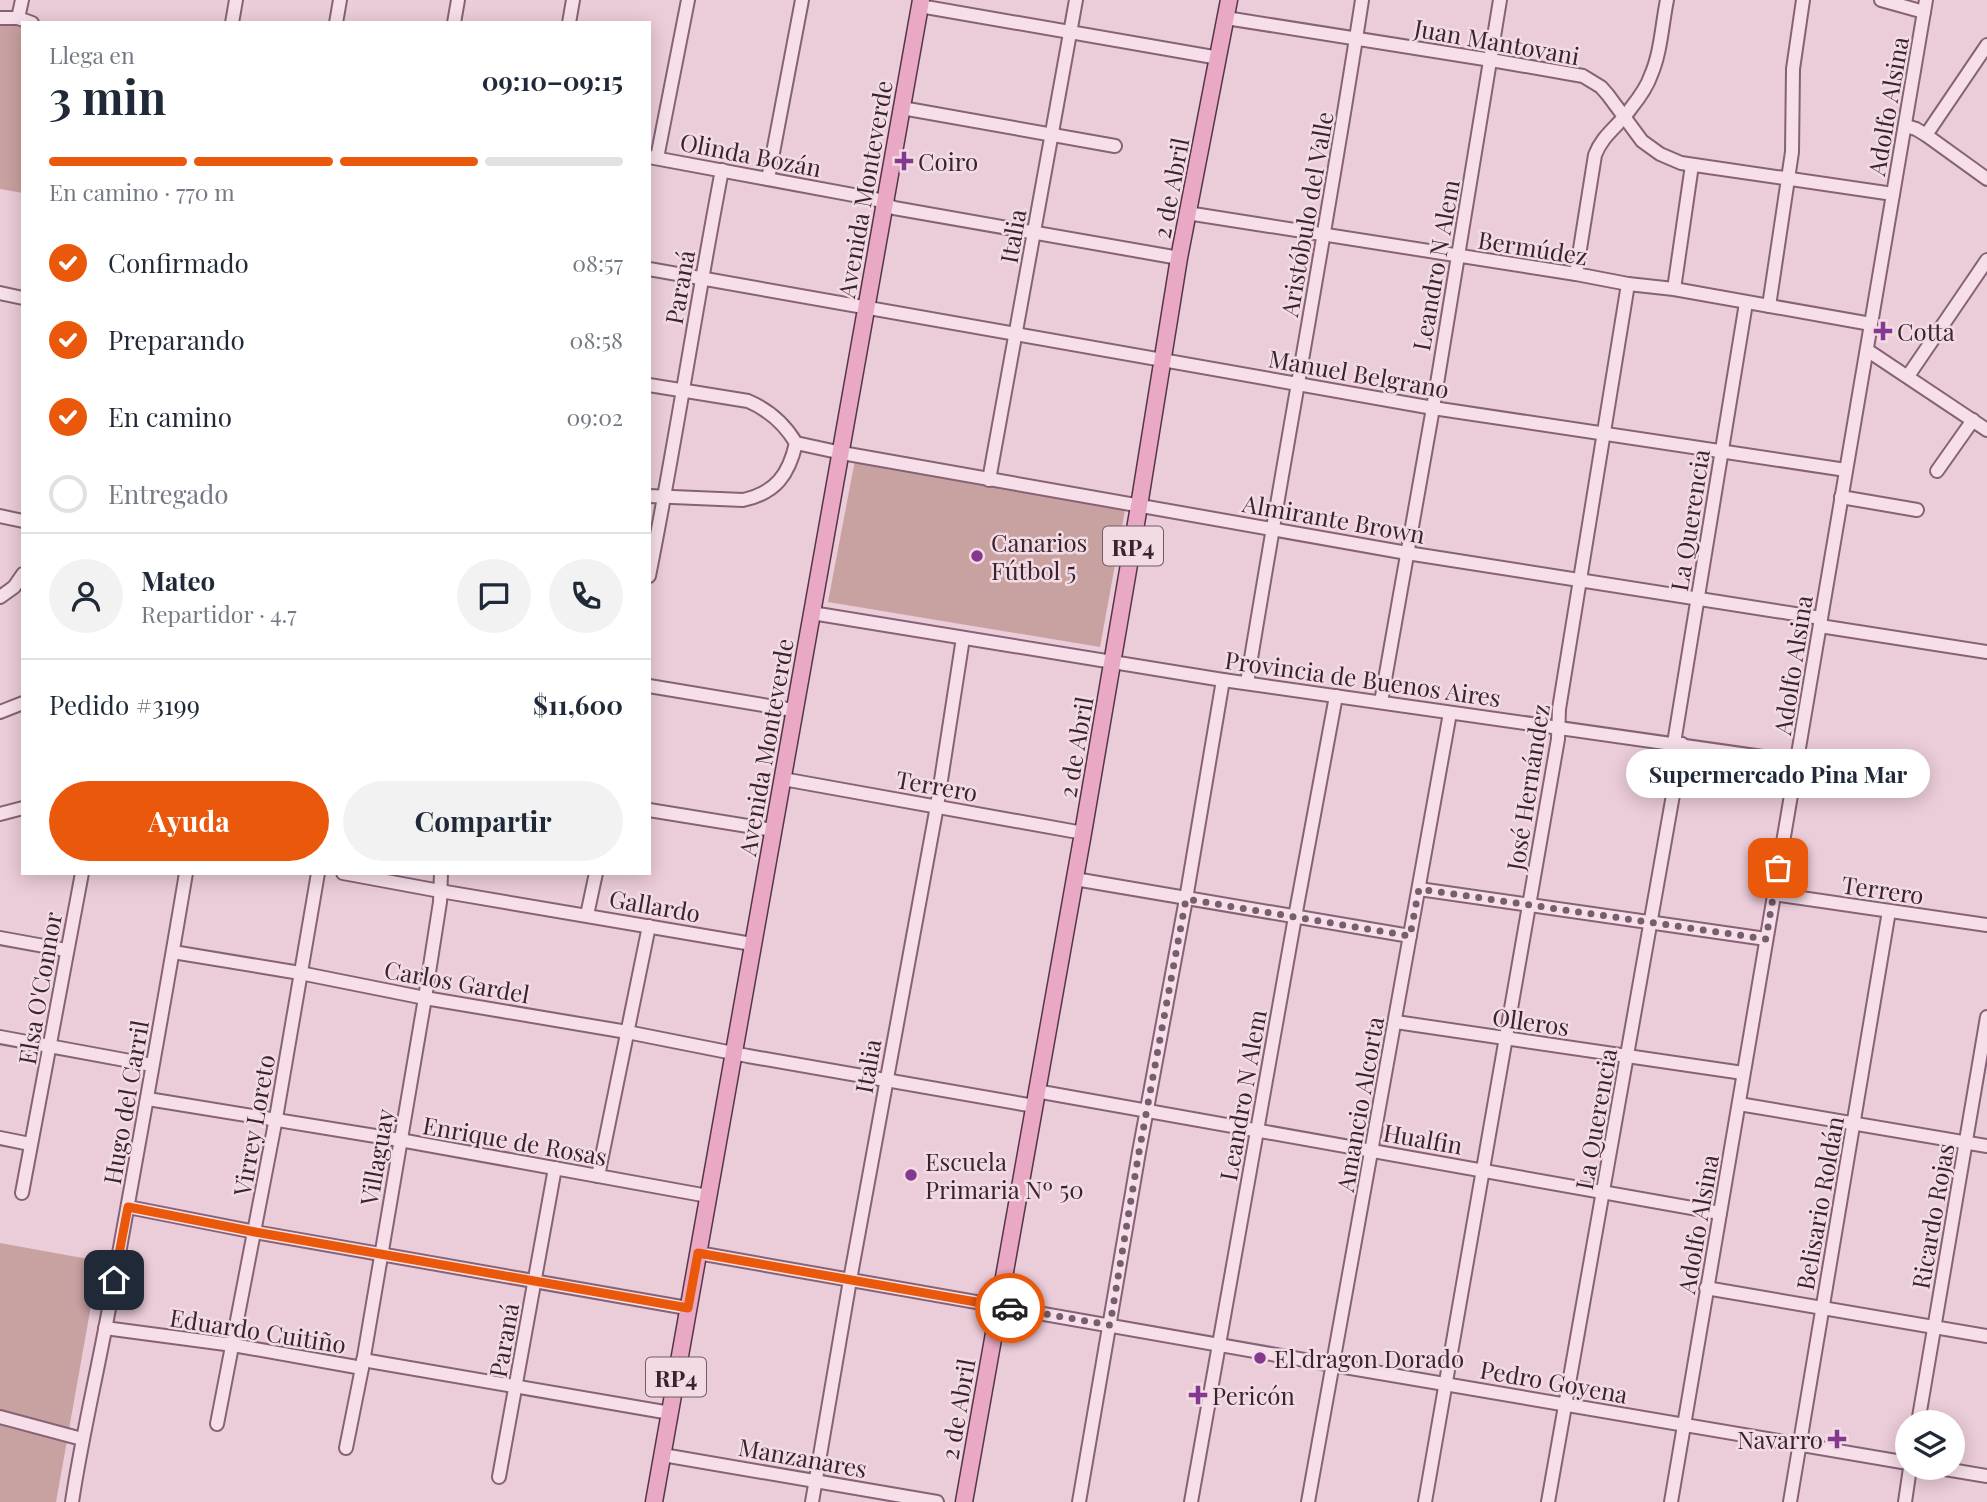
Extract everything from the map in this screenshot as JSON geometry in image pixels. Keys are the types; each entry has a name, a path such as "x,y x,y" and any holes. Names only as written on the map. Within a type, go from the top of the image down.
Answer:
{"main road":[{"name":"2 de Abril","path":"964,1502 1083,833 1179,258 1229,0"},
{"name":"Avenida Monteverde","path":"654,1502 920,3"}],"street":[{"path":"18,19 22,0"},
{"path":"232,21 236,0"},
{"path":"336,21 340,0"},
{"path":"454,21 458,0"},
{"path":"569,21 573,0"},
{"path":"653,157 688,0"},
{"path":"768,178 802,0"},
{"name":"Italia","path":"989,480 1076,0"},
{"name":"Aristóbulo del Valle","path":"1247,682 1325,236 1362,0"},
{"name":"Leandro N Alem","path":"1381,702 1433,408 1500,0"},
{"path":"1576,274 1595,155 1609,132 1633,106 1651,76 1667,0"},
{"path":"1769,306 1792,152 1793,69 1803,0"},
{"path":"1881,0 1925,6"},
{"path":"920,3 1219,58"},
{"name":"Adolfo Alsina","path":"1671,1502 1925,6"},
{"path":"0,18 25,21"},
{"name":"Juan Mantovani","path":"1226,18 1583,76 1601,87 1633,130 1650,147 1672,159 1692,166 1893,194"},
{"path":"1926,135 1987,45"},
{"path":"902,108 1115,146"},
{"path":"1906,126 1926,135 1987,179"},
{"name":"Olinda Bozán","path":"653,157 885,203"},
{"path":"1674,289 1692,166"},
{"name":"Paraná","path":"651,566 722,170"},
{"path":"885,203 894,208 1179,258"},
{"name":"Bermúdez","path":"1187,214 1674,289 1871,324"},
{"path":"1908,376 1987,260"},
{"name":"Manuel Belgrano","path":"651,268 1433,408 1846,470"},
{"name":"José Hernández","path":"1425,1502 1530,905 1628,284"},
{"path":"0,293 21,298"},
{"name":"La Querencia","path":"1548,1502 1628,1056 1746,303"},
{"path":"1867,350 1987,430"},
{"path":"651,385 748,401 763,407 777,418 796,443 792,461 782,478 770,490 757,497 743,500 651,496"},
{"path":"1937,471 1973,419"},
{"name":"Almirante Brown","path":"796,443 989,480 1407,553 1699,598 1987,652"},
{"path":"1841,497 1917,510"},
{"path":"0,516 21,521"},
{"path":"0,597 18,590"},
{"name":"Provincia de Buenos Aires","path":"812,613 1223,680 1910,778"},
{"name":"Italia","path":"812,1502 937,806 963,638"},
{"path":"1079,1502 1223,680"},
{"path":"651,685 793,710"},
{"name":"Leandro N Alem","path":"1191,1502 1294,916 1336,696"},
{"path":"0,712 21,704"},
{"name":"Amancio Alcorta","path":"1308,1502 1451,713"},
{"name":"Terrero","path":"783,779 1083,833"},
{"path":"0,814 21,809"},
{"path":"651,810 772,830"},
{"name":"Elsa O'Connor","path":"22,1193 82,875"},
{"name":"Hugo del Carril","path":"72,1502 148,1099 186,875"},
{"name":"Virrey Loreto","path":"216,1424 255,1232 318,875"},
{"name":"Gallardo","path":"354,875 752,944"},
{"name":"Villaguay","path":"346,1448 363,1364 425,998 440,902 441,875"},
{"path":"587,915 596,875"},
{"path":"1075,879 1410,936"},
{"path":"1419,889 1766,939"},
{"name":"Terrero","path":"1774,894 1987,925"},
{"name":"Belisario Roldán","path":"1790,1502 1889,911"},
{"path":"598,1176 649,926"},
{"path":"0,938 66,950"},
{"name":"Carlos Gardel","path":"173,952 734,1053"},
{"name":"Ricardo Rojas","path":"1920,1410 1987,1017"},
{"name":"Olleros","path":"1396,1022 1743,1073"},
{"path":"0,1037 152,1065"},
{"name":"Hualfin","path":"734,1053 886,1081 1147,1111 1720,1213"},
{"name":"Enrique de Rosas","path":"148,1099 276,1118 708,1196"},
{"path":"1739,1104 1987,1146"},
{"path":"0,1138 30,1144"},
{"name":"Paraná","path":"499,1477 555,1168"},
{"path":"128,1207 688,1308"},
{"name":"Pedro Goyena","path":"698,1253 1895,1461"},
{"path":"1706,1288 1987,1336"},
{"name":"Eduardo Cuitiño","path":"106,1328 516,1386 670,1413"},
{"path":"0,1417 82,1439"},
{"name":"Manzanares","path":"663,1455 937,1502"},
{"path":"1965,1472 1987,1476"},
{"path":"1905,1502 1908,1480"}],"shaded area":[{"path":"0,23 21,25 21,193 0,189"},
{"name":"Canarios Fútbol 5","path":"855,460 1125,510 1100,647 828,602"},
{"path":"0,1243 99,1261 56,1502 0,1502"}],"way so far":[{"path":"1010,1308 1110,1325 1186,899 1410,936 1419,889 1766,939 1778,868"}],"place":[{"name":"Coiro","path":"904,161"},
{"name":"Cotta","path":"1883,331"},
{"name":"Canarios Fútbol 5","path":"977,556"},
{"name":"Supermercado Pina Mar","path":"1778,868"},
{"name":"Escuela Primaria Nº 50","path":"911,1175"},
{"name":"El dragon Dorado","path":"1260,1358"},
{"name":"Pericón","path":"1198,1395"},
{"name":"Navarro","path":"1837,1439"}],"route":[{"path":"114,1280 128,1207 688,1308 698,1253 1010,1308"}]}
